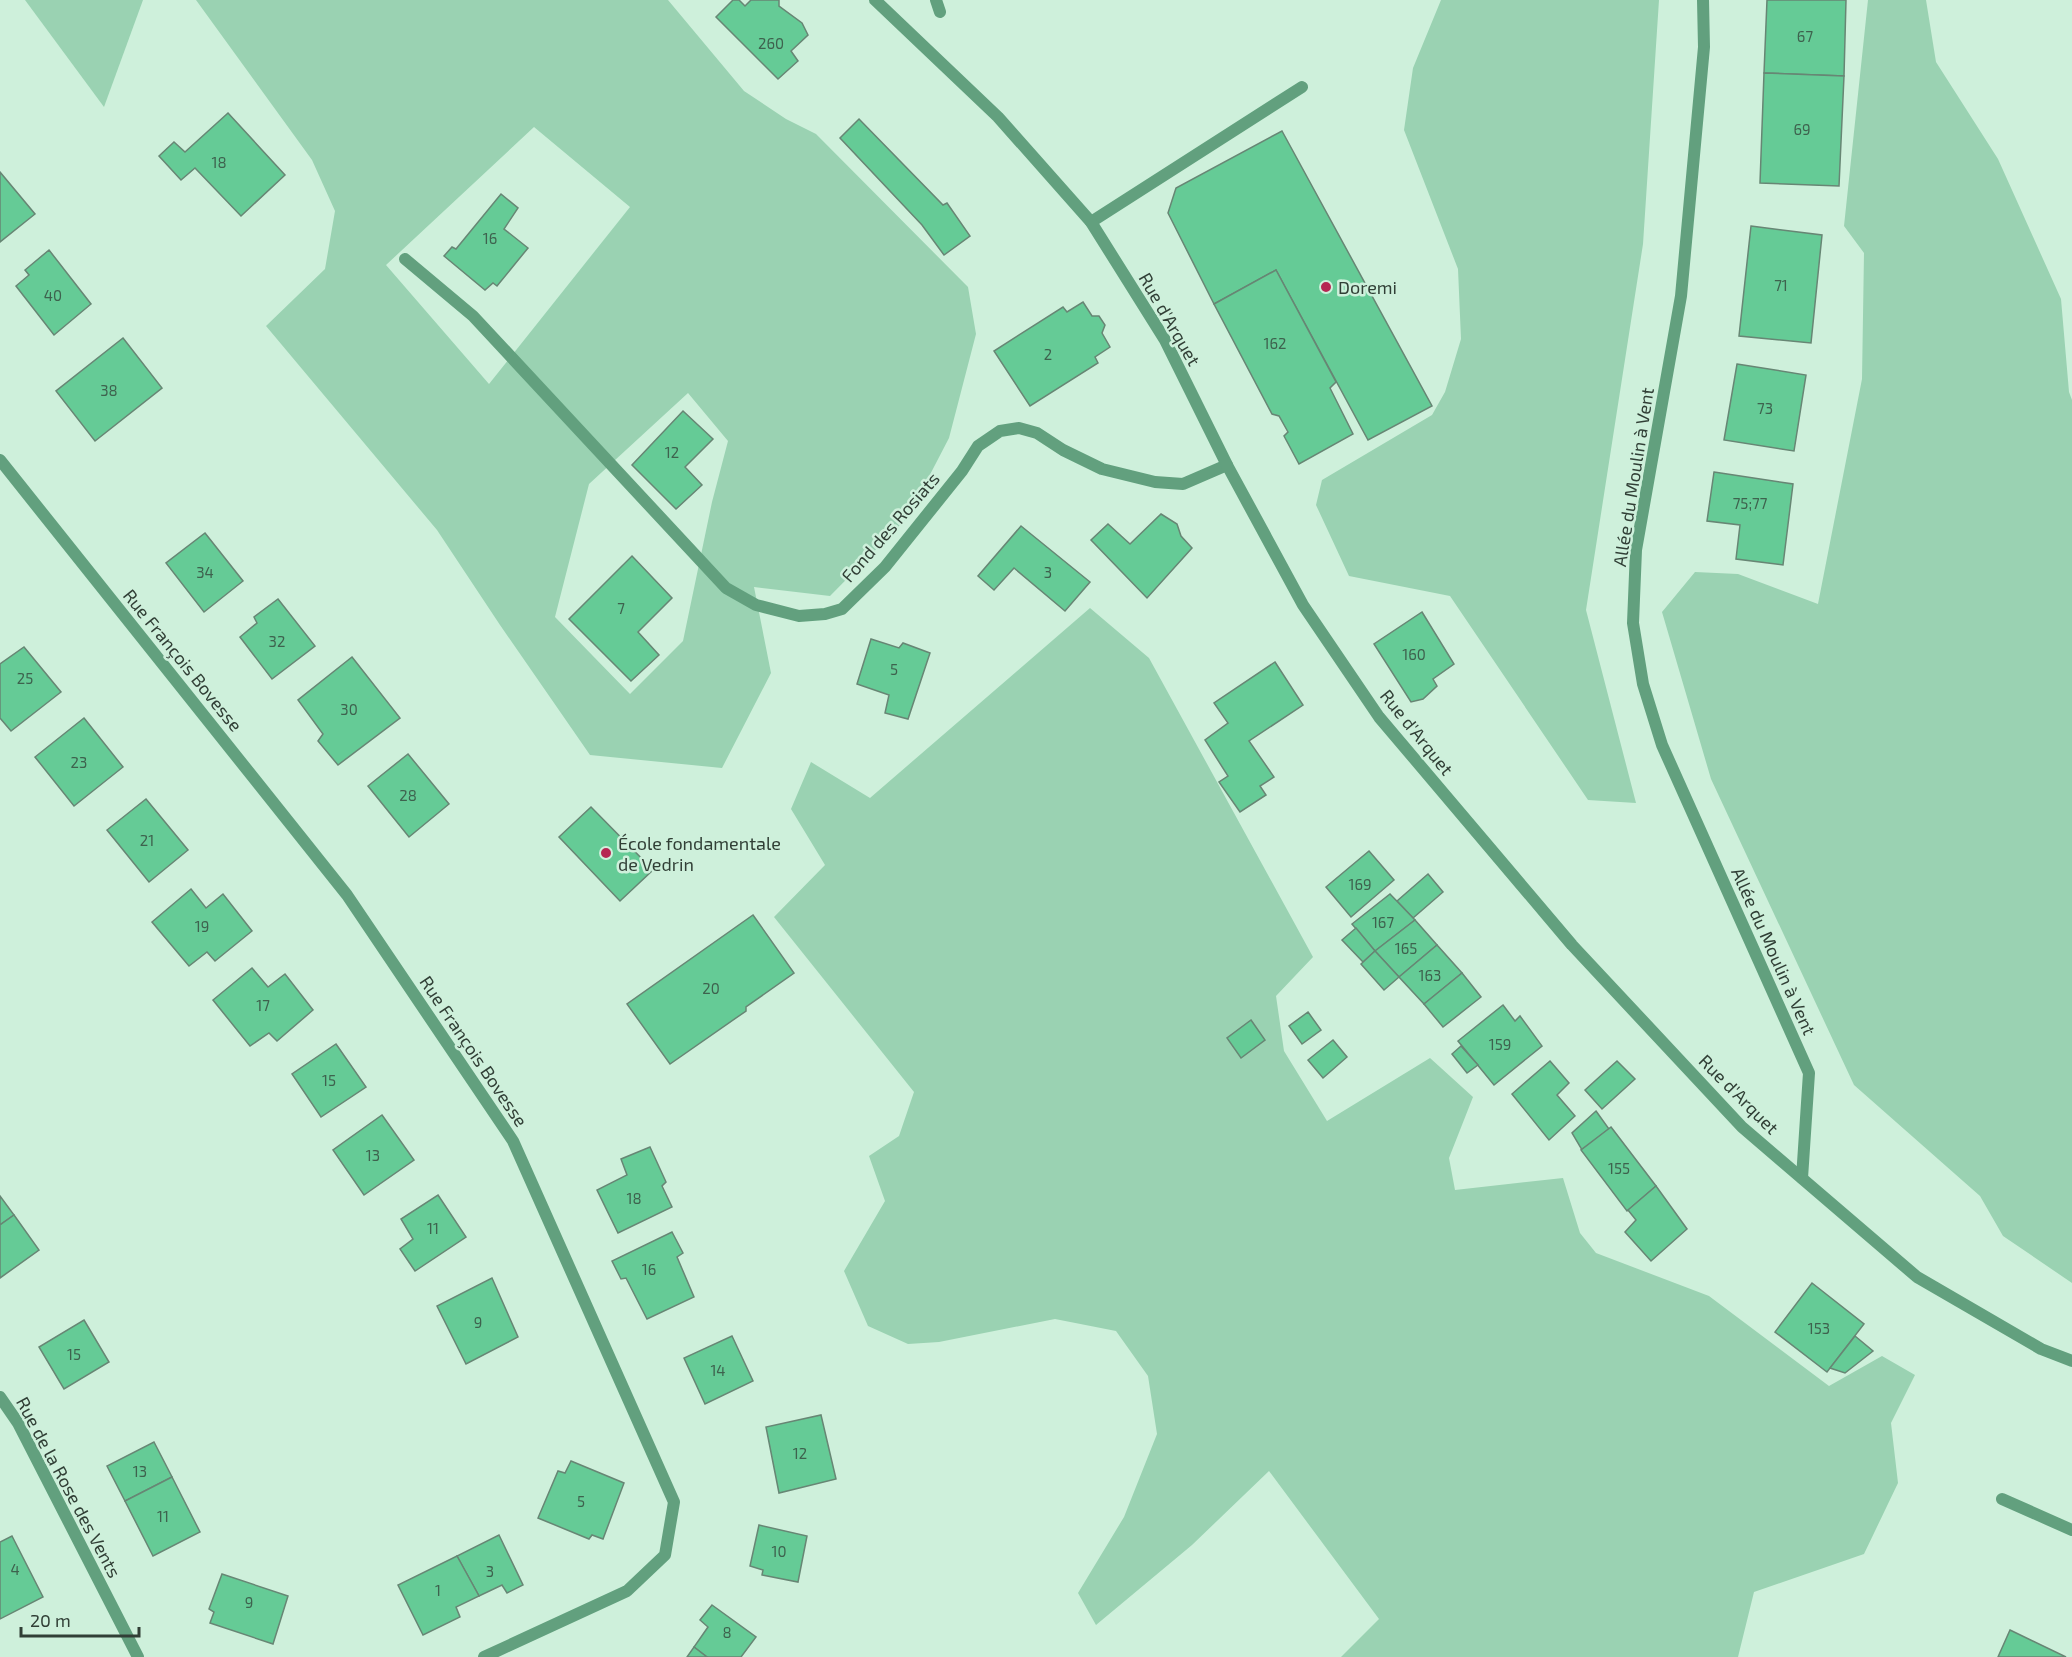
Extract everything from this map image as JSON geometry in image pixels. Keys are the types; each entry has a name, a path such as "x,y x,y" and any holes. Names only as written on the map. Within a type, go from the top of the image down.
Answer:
{"street":[{"name":"Rue d'Arquet","path":"875,0 998,117 1091,222 1165,340 1227,465 1303,605 1379,717 1572,945 1742,1127 1917,1277 2041,1349 2072,1361"},
{"name":"Allée du Moulin à Vent","path":"1703,0 1704,47 1681,296 1636,550 1633,623 1643,684 1662,745 1809,1073 1802,1178"},
{"path":"1091,222 1302,87"},
{"name":"Fond des Rosiats","path":"405,259 473,316 726,588 756,605 800,616 825,614 842,609 885,567 962,471 978,446 1000,431 1018,428 1037,433 1063,450 1102,469 1155,482 1184,483 1227,465"},
{"name":"Rue François Bovesse","path":"0,460 347,895 513,1142 674,1502 665,1555 627,1591 484,1657"},
{"name":"Rue de la Rose des Vents","path":"0,1397 18,1423 138,1657"},
{"path":"2002,1500 2072,1530"}],"green space":[{"path":"25,0 143,0 104,107"},
{"path":"196,0 668,0 744,91 786,119 816,134 968,287 976,334 949,438 908,517 830,596 754,587 771,673 722,768 590,755 437,530 266,326 325,269 335,211 312,160","holes":["534,127 630,207 489,384 386,265","688,393 728,441 712,502 683,641 630,694 555,617 589,484"]},
{"path":"1441,0 1659,0 1643,244 1586,610 1636,803 1588,800 1450,596 1349,576 1316,505 1322,480 1432,415 1445,392 1461,339 1458,269 1404,130 1413,68"},
{"path":"1868,0 1926,0 1936,62 1998,159 2061,299 2069,392 2072,400 2072,1283 2003,1236 1980,1196 1854,1085 1711,779 1662,612 1695,572 1738,574 1818,604 1862,379 1864,253 1844,226"},
{"path":"1090,608 1149,658 1313,957 1276,996 1284,1051 1327,1121 1430,1058 1473,1097 1449,1158 1455,1190 1563,1178 1580,1233 1596,1253 1709,1296 1829,1386 1882,1356 1915,1375 1891,1423 1898,1483 1864,1554 1754,1592 1738,1657 1341,1657 1379,1619 1269,1471 1192,1545 1096,1625 1078,1593 1124,1517 1157,1434 1148,1376 1116,1331 1055,1319 939,1342 908,1344 868,1326 844,1271 885,1201 869,1156 899,1136 914,1092 774,917 825,865 791,809 811,762 870,798"}],"building":[{"path":"733,0 739,0 745,6 751,0 779,0 779,6 802,23 808,35 791,51 798,61 778,79 716,17"},
{"path":"1767,0 1846,0 1844,76 1764,73"},
{"path":"1764,73 1844,76 1839,186 1760,183"},
{"path":"228,113 285,175 241,216 195,168 181,180 159,156 174,142 185,152"},
{"path":"859,119 943,205 947,203 970,236 944,255 922,225 840,138"},
{"name":"Doremi","path":"1282,131 1432,406 1368,440 1276,270 1214,304 1168,213 1176,188"},
{"path":"0,172 35,214 0,242"},
{"path":"501,194 518,208 504,229 528,248 497,286 493,283 485,290 444,256 452,247 456,249"},
{"path":"1751,226 1822,235 1811,343 1739,336"},
{"path":"49,250 91,304 54,335 16,286 29,275 25,270"},
{"path":"1276,270 1336,382 1330,388 1353,434 1299,464 1284,436 1288,432 1279,416 1272,414 1214,304"},
{"path":"1083,302 1092,316 1099,316 1105,325 1102,333 1110,347 1095,357 1098,363 1030,406 994,351 1063,307 1067,312"},
{"path":"123,338 162,388 95,441 56,391"},
{"path":"1737,364 1806,375 1794,451 1724,440"},
{"path":"683,411 713,439 685,467 702,485 676,509 632,465"},
{"path":"1714,472 1793,484 1783,565 1736,559 1740,525 1707,521"},
{"path":"1161,514 1177,524 1181,536 1192,548 1147,598 1091,540 1108,524 1130,544"},
{"path":"1021,526 1090,582 1065,611 1014,568 994,590 978,576"},
{"path":"205,533 243,581 204,612 166,563"},
{"path":"632,556 672,598 638,632 659,655 631,681 569,619"},
{"path":"278,599 315,646 272,679 240,637 257,623 254,617"},
{"path":"1422,612 1454,664 1433,679 1437,686 1423,699 1411,702 1374,644"},
{"path":"871,639 899,648 903,643 930,653 908,719 885,713 889,695 857,684"},
{"path":"24,647 61,692 11,731 0,718 0,664"},
{"path":"352,657 400,718 338,765 318,741 323,734 298,700"},
{"path":"1275,662 1303,705 1249,741 1274,777 1260,786 1266,795 1240,812 1219,782 1228,776 1205,740 1228,723 1214,703"},
{"path":"84,718 123,767 74,806 35,757"},
{"path":"408,754 449,804 409,837 368,786"},
{"path":"146,799 188,850 149,882 107,830"},
{"name":"École fondamentale de Vedrin","path":"591,807 653,870 620,901 559,837"},
{"path":"1369,851 1394,880 1351,917 1326,887"},
{"path":"1428,874 1443,892 1413,918 1397,901"},
{"path":"191,889 206,908 223,894 252,931 215,961 207,952 189,966 152,922"},
{"path":"1390,894 1415,920 1375,951 1352,924"},
{"path":"753,915 794,973 746,1007 746,1011 670,1064 627,1004"},
{"path":"1415,920 1437,945 1399,977 1375,951"},
{"path":"1356,928 1375,951 1363,962 1342,940"},
{"path":"1437,945 1462,973 1424,1004 1399,977"},
{"path":"1375,951 1399,977 1384,990 1361,964"},
{"path":"252,968 268,987 285,974 313,1010 277,1041 269,1033 250,1046 213,1000"},
{"path":"1462,973 1481,997 1443,1027 1424,1004"},
{"path":"1503,1005 1515,1021 1520,1016 1542,1046 1494,1085 1458,1041"},
{"path":"1308,1012 1321,1030 1302,1044 1289,1026"},
{"path":"1251,1020 1265,1040 1241,1058 1227,1038"},
{"path":"1333,1040 1347,1057 1323,1078 1308,1060"},
{"path":"336,1044 366,1087 321,1117 292,1074"},
{"path":"1461,1046 1478,1065 1467,1073 1452,1054"},
{"path":"1550,1061 1569,1083 1557,1095 1575,1116 1549,1140 1512,1094"},
{"path":"1617,1061 1635,1079 1602,1109 1585,1090"},
{"path":"1596,1111 1609,1129 1582,1150 1572,1133"},
{"path":"382,1115 414,1160 364,1195 333,1150"},
{"path":"1611,1127 1656,1186 1627,1211 1581,1150"},
{"path":"650,1147 666,1182 662,1186 672,1207 618,1233 597,1190 627,1175 621,1159"},
{"path":"1656,1186 1687,1229 1651,1261 1625,1232 1636,1220 1628,1210"},
{"path":"438,1195 466,1237 415,1271 400,1249 413,1239 401,1219"},
{"path":"0,1196 14,1215 0,1225"},
{"path":"14,1215 39,1250 0,1278 0,1225"},
{"path":"672,1232 683,1253 677,1257 694,1297 647,1319 626,1278 621,1279 612,1261"},
{"path":"492,1278 518,1337 466,1364 437,1306"},
{"path":"1812,1283 1864,1324 1827,1372 1775,1332"},
{"path":"84,1320 109,1362 64,1389 39,1347"},
{"path":"732,1336 753,1381 705,1404 684,1358"},
{"path":"1855,1336 1873,1351 1845,1373 1830,1368"},
{"path":"821,1415 836,1479 779,1493 766,1427"},
{"path":"154,1442 172,1477 125,1501 107,1466"},
{"path":"571,1461 624,1483 603,1539 592,1535 589,1539 538,1518 558,1471 565,1473"},
{"path":"172,1477 200,1532 153,1556 125,1501"},
{"path":"759,1525 807,1536 798,1582 762,1575 763,1570 750,1566"},
{"path":"499,1535 523,1585 507,1593 502,1585 479,1596 457,1556"},
{"path":"12,1536 43,1597 0,1619 0,1542"},
{"path":"457,1556 479,1596 456,1607 460,1617 423,1635 398,1585"},
{"path":"222,1574 288,1596 273,1644 210,1623 214,1612 209,1609"},
{"path":"712,1605 756,1637 741,1657 707,1657 694,1647 708,1627 700,1620"},
{"path":"2010,1630 2066,1657 1998,1657"},
{"path":"694,1647 707,1657 687,1657"}],"place":[{"name":"Doremi","path":"1326,287"},
{"name":"École fondamentale de Vedrin","path":"606,853"}]}
